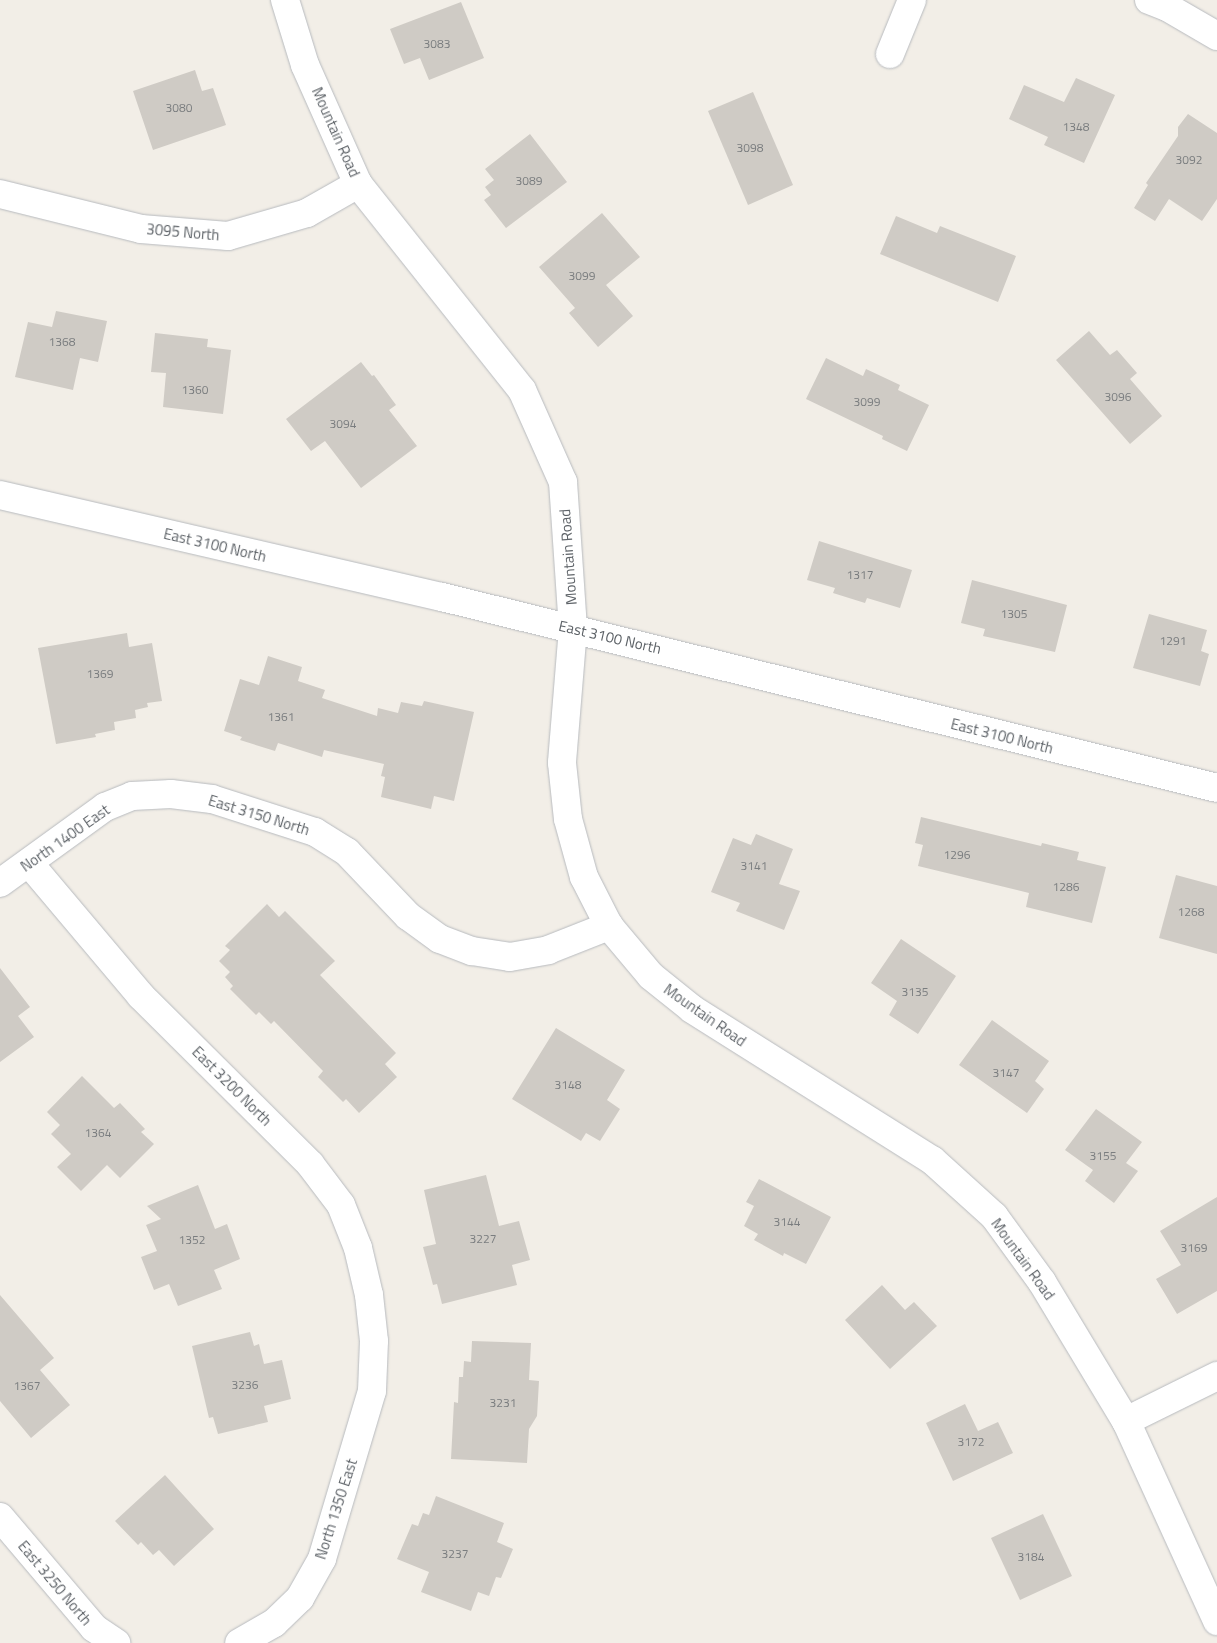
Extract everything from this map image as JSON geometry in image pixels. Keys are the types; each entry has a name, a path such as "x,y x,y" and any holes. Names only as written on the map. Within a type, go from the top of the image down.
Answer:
{"street":[{"name":"Mountain Road","path":"285,0 305,65 358,184 522,390 563,482 573,628 562,763 568,819 584,877 609,926 652,976 692,1009 932,1160 994,1216 1042,1282 1126,1422 1217,1621"},
{"path":"890,54 912,0"},
{"path":"1149,0 1217,36"},
{"name":"3095 North","path":"0,194 141,229 228,236 307,213 358,184"},
{"name":"East 3100 North","path":"0,495 573,628 1217,788"},
{"name":"East 3150 North","path":"132,796 171,794 212,799 315,832 347,852 408,916 440,939 472,951 510,957 548,950 609,926"},
{"name":"North 1400 East","path":"0,883 105,807 132,796"},
{"name":"East 3200 North","path":"29,863 141,996 310,1164 336,1198 358,1248 369,1295 374,1341"},
{"name":"North 1350 East","path":"239,1643 274,1623 300,1598 322,1558 372,1391 374,1341"},
{"path":"1126,1422 1217,1376"},
{"name":"East 3250 North","path":"0,1517 94,1628 116,1643"}],"building":[{"path":"461,2 484,58 429,80 420,58 404,64 390,29"},
{"path":"195,70 202,91 213,88 226,125 153,150 133,91"},
{"path":"1076,78 1115,95 1084,163 1044,145 1048,137 1009,119 1024,85 1064,102"},
{"path":"753,92 793,185 748,205 708,111"},
{"path":"1188,114 1217,133 1217,199 1202,221 1169,199 1155,221 1134,208 1148,185 1146,183 1178,136 1178,127"},
{"path":"530,134 567,182 506,228 484,200 491,195 485,187 494,180 485,169"},
{"path":"602,213 640,257 606,285 633,316 598,347 569,313 575,308 539,267"},
{"path":"896,216 937,233 940,226 1016,256 998,302 880,254"},
{"path":"56,311 107,321 98,362 80,358 73,390 15,377 28,322 52,327"},
{"path":"1089,331 1110,355 1117,350 1137,373 1130,379 1162,416 1130,444 1056,360"},
{"path":"155,333 208,339 207,347 231,350 223,414 163,407 166,373 151,372"},
{"path":"826,358 863,376 866,369 900,385 898,390 929,405 907,451 882,439 883,436 806,399"},
{"path":"361,362 372,376 374,375 396,405 389,410 417,446 361,488 325,441 311,451 286,419"},
{"path":"819,541 912,570 900,608 867,598 865,603 833,593 835,588 807,580"},
{"path":"972,580 1067,605 1055,652 983,636 985,629 961,623"},
{"path":"1149,614 1207,630 1201,651 1209,654 1200,686 1133,668"},
{"path":"127,633 129,647 152,643 162,701 147,703 148,707 135,710 136,718 114,722 115,730 95,734 96,737 56,744 38,648"},
{"path":"268,656 302,667 298,681 325,690 322,698 377,716 378,708 398,713 401,702 422,706 424,701 474,712 454,801 434,796 431,809 381,797 385,777 381,776 384,764 324,750 322,757 278,743 275,751 240,740 242,737 224,731 240,679 259,685"},
{"path":"921,817 1041,846 1042,843 1079,852 1077,860 1106,867 1092,923 1026,907 1029,893 918,866 923,845 915,843"},
{"path":"756,834 793,849 779,884 800,891 784,930 736,911 740,903 711,892 733,838 751,845"},
{"path":"1176,875 1217,886 1217,954 1159,938"},
{"path":"267,904 279,917 285,911 335,961 320,975 396,1053 385,1064 397,1077 359,1113 346,1099 343,1102 318,1077 323,1071 274,1021 271,1024 259,1012 256,1015 230,989 233,986 225,977 230,972 219,961 230,950 225,946"},
{"path":"901,939 956,976 918,1034 889,1015 897,1001 871,983"},
{"path":"0,968 30,1007 18,1016 34,1037 0,1062"},
{"path":"992,1020 1049,1061 1035,1081 1044,1089 1027,1113 959,1065"},
{"path":"556,1028 625,1070 607,1100 620,1109 600,1141 586,1133 581,1141 512,1099"},
{"path":"82,1076 114,1108 120,1103 145,1129 141,1132 154,1144 120,1178 107,1165 81,1191 57,1167 71,1154 51,1134 60,1125 47,1112"},
{"path":"1096,1109 1142,1142 1126,1163 1138,1171 1114,1203 1085,1181 1093,1170 1065,1150"},
{"path":"486,1175 499,1226 519,1221 530,1260 512,1265 517,1285 442,1304 437,1284 433,1285 423,1247 436,1244 424,1190"},
{"path":"759,1179 831,1217 806,1264 784,1253 783,1256 754,1240 758,1234 744,1226 754,1206 746,1202"},
{"path":"198,1185 215,1229 227,1224 240,1259 214,1270 222,1289 178,1306 169,1284 154,1290 141,1257 157,1251 146,1225 161,1219 147,1206"},
{"path":"1217,1197 1217,1291 1177,1314 1156,1279 1181,1265 1160,1231"},
{"path":"882,1285 905,1310 914,1302 937,1326 890,1369 845,1320"},
{"path":"0,1295 54,1358 40,1370 70,1405 31,1438 0,1401"},
{"path":"250,1332 254,1346 259,1344 264,1364 282,1360 291,1399 264,1406 268,1422 218,1434 213,1417 209,1418 192,1346"},
{"path":"472,1341 531,1343 529,1380 539,1381 537,1416 529,1429 527,1463 451,1459 454,1402 458,1403 459,1377 463,1377 464,1361 471,1362"},
{"path":"965,1404 978,1431 998,1422 1013,1453 953,1481 926,1423"},
{"path":"165,1475 214,1529 174,1566 159,1550 153,1555 141,1542 138,1545 115,1521"},
{"path":"436,1496 504,1523 497,1542 513,1549 501,1578 496,1577 489,1596 478,1592 471,1611 421,1592 429,1572 397,1559 412,1524 418,1526 423,1513 429,1515"},
{"path":"1043,1514 1072,1576 1020,1600 991,1538"}]}
